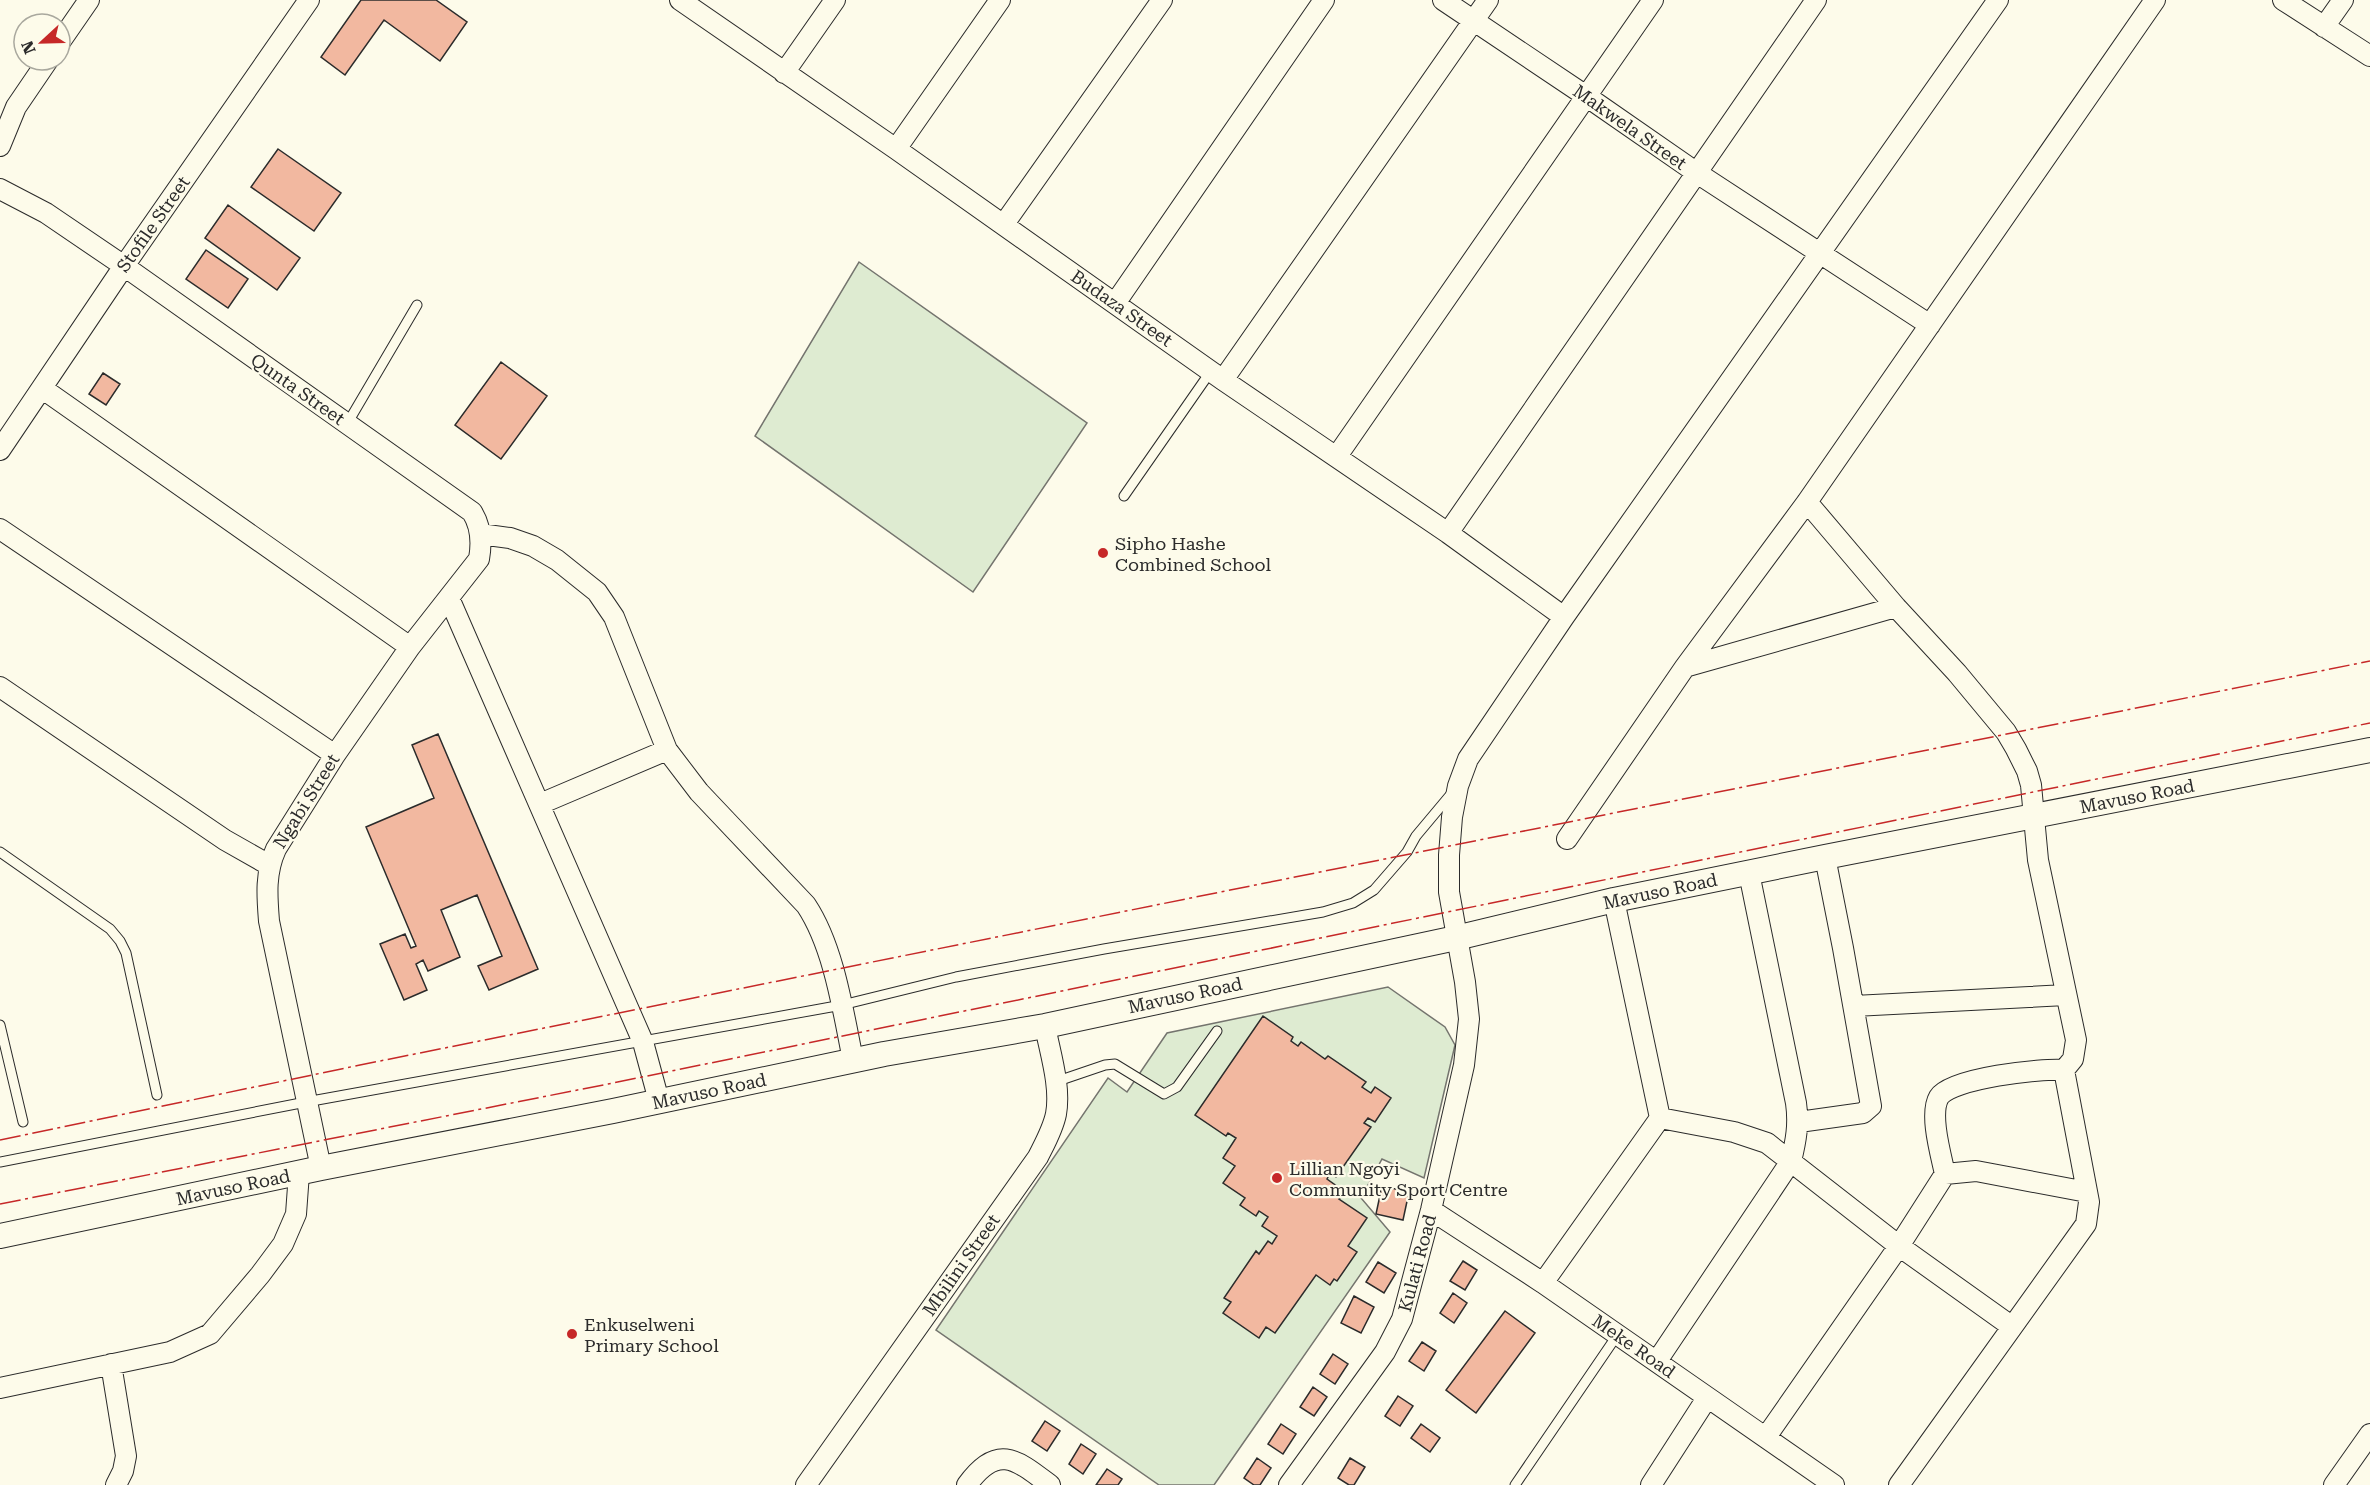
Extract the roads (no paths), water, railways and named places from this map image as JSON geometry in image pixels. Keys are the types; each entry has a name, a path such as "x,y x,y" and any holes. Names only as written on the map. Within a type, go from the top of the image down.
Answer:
{"street":[{"path":"72,25 89,0"},
{"name":"Stofile Street","path":"0,450 124,266 309,0"},
{"name":"Budaza Street","path":"680,0 1116,302 1217,375 1448,533 1564,617"},
{"path":"784,73 835,0"},
{"path":"896,149 999,0"},
{"path":"1004,224 1162,0"},
{"path":"1116,302 1324,0"},
{"name":"Makwela Street","path":"1443,0 1697,173 1930,325"},
{"path":"1217,375 1488,0"},
{"path":"1337,456 1653,0"},
{"path":"1448,533 1816,0"},
{"name":"Kulati Road","path":"1289,1485 1393,1338 1406,1304 1431,1210 1464,1065 1469,1019 1465,982 1449,892 1452,817 1458,786 1468,759 1564,617 1818,253 1998,0"},
{"path":"1567,838 1685,667 1807,502 2155,0"},
{"path":"2283,0 2370,56"},
{"path":"2324,27 2343,0"},
{"path":"0,146 16,107 40,72"},
{"name":"Qunta Street","path":"0,189 46,213 124,266 472,512"},
{"path":"43,389 410,647"},
{"path":"1766,1437 1899,1246 1945,1174 1934,1113 1939,1097 1946,1089 2026,1071 2064,1070 2076,1051 2076,1040 2038,860 2035,817 2027,771 2006,732 1958,673 1896,607 1807,502"},
{"name":"Ngabi Street","path":"0,1388 170,1352 210,1334 283,1244 296,1214 310,1170 306,1102 269,921 268,865 335,755 410,647 478,559 480,534 478,522 472,512"},
{"path":"0,529 335,755"},
{"path":"480,534 510,538 533,546 557,560 597,592 614,618 667,750 699,792 806,905 814,917 842,1005 854,1060"},
{"path":"449,598 643,1042 659,1101"},
{"path":"1685,667 1896,607"},
{"path":"0,687 225,840 268,865"},
{"path":"540,804 667,750"},
{"name":"Mavuso Road","path":"0,1236 310,1170 854,1060 1044,1026 1456,938 1614,900 2370,750"},
{"path":"1798,1122 1863,1113 1870,1109 1870,1096 1854,1006 1825,857"},
{"path":"1657,1361 1791,1161 1798,1122 1749,873"},
{"path":"1544,1283 1660,1118 1614,900"},
{"path":"1854,1006 2066,995"},
{"name":"Mbilini Street","path":"806,1485 1038,1156 1056,1113 1055,1082 1044,1026"},
{"path":"1899,1485 2086,1224 2089,1213 2087,1192 2064,1070"},
{"path":"1660,1118 1752,1136 1767,1143 1899,1246 2011,1326"},
{"path":"1945,1174 1976,1171 2087,1192"},
{"name":"Meke Road","path":"1431,1210 1544,1283 1834,1485"},
{"path":"111,1364 126,1456 123,1471 116,1485"},
{"path":"1651,1485 1707,1398"},
{"path":"2336,1484 2370,1434"},
{"path":"967,1485 978,1470 994,1459 1002,1457 1022,1464 1050,1485"}],"lane":[{"path":"347,424 417,305"},
{"path":"1124,496 1217,375"},
{"path":"0,1162 306,1102 842,1005 956,977 1104,949 1323,912 1353,903 1374,890 1458,786"},
{"path":"0,852 110,929 120,941 126,953 157,1095"},
{"path":"0,1025 23,1122"},
{"path":"1055,1082 1104,1065 1115,1064 1161,1094 1168,1093 1177,1087 1217,1031"},
{"path":"1515,1485 1618,1334"}],"place":[{"name":"Sipho Hashe Combined School","path":"1103,553"},
{"name":"Lillian Ngoyi Community Sport Centre","path":"1277,1178"},
{"name":"Enkuselweni Primary School","path":"572,1334"}]}
